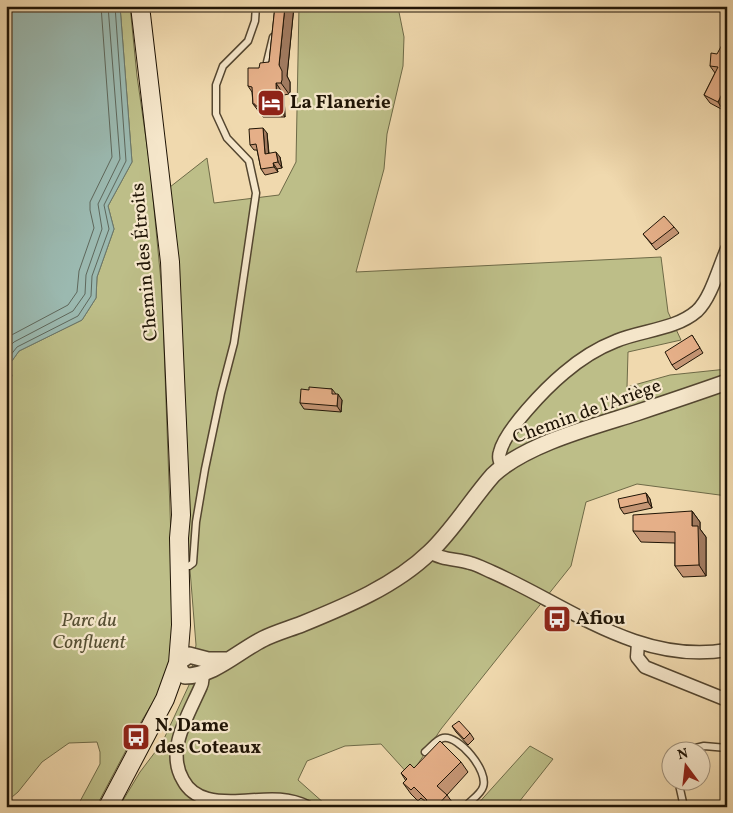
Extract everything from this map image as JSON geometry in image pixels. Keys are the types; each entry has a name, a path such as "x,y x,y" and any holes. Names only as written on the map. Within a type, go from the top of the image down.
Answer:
{"main road":[{"name":"Chemin des Étroits","path":"108,807 127,773 163,722 178,694 191,618 183,567 176,375 169,254 140,6"}],"street":[{"path":"502,467 499,462 500,452 507,438 520,420 564,373 616,341 688,318 706,300 727,250"},
{"name":"Chemin de l'Ariège","path":"184,664 214,669 265,638 369,594 412,568 430,552 484,485 502,467 547,443 727,382"},
{"path":"430,552 435,555 470,563 494,573 562,609 638,643 673,650 707,652 727,650"},
{"path":"638,643 637,657 645,667 727,700"},
{"path":"184,664 206,667 203,683 185,720 177,752 176,764 185,784 197,795 205,798 223,801 283,799 294,801 307,807"}],"lane":[{"path":"183,567 193,563 196,522 205,469 234,344 256,193 249,160 227,138 216,114 216,85 222,66 248,40 255,21 256,6"},
{"path":"267,62 275,26"},
{"path":"425,752 440,738 450,738 458,742 475,760 482,772 483,789 465,807"},
{"path":"710,747 727,748"},
{"path":"680,790 684,807"}],"green space":[{"name":"Parc du Confluent","path":"120,6 130,6 137,76 150,167 162,292 174,619 171,657 162,687 141,722 96,807 77,807 100,764 100,752 97,742 69,743 42,762 18,792 6,802 6,384 12,376 9,365 19,351 82,320 96,298 97,277 114,229 108,206 132,162"},
{"path":"299,6 402,6 399,12 404,37 403,66 387,134 384,169 356,272 661,257 668,312 681,340 628,352 627,387 670,375 727,369 727,496 637,484 586,502 571,566 441,729 410,776 381,744 345,746 307,761 298,780 325,804 332,807 119,807 140,772 162,743 189,685 196,645 187,532 170,187 207,158 214,203 279,195 296,162"},
{"path":"530,746 553,759 515,807 475,807"}],"water":[{"path":"6,6 120,6 132,162 108,206 114,229 97,277 96,298 82,320 19,351 9,365 12,376 6,384"}],"building":[{"path":"275,6 285,6 279,65 282,71 282,80 281,83 276,83 277,106 255,106 253,104 252,87 248,86 248,68 259,68 260,63 269,62"},
{"path":"727,42 727,84 718,102 704,95 718,67 710,66 711,53 717,54 723,43"},
{"path":"263,128 265,154 276,152 278,162 273,163 274,167 261,169 256,144 250,145 249,129"},
{"path":"664,216 674,227 652,244 643,234"},
{"path":"692,335 700,348 672,365 665,352"},
{"path":"309,387 332,389 332,394 338,394 337,406 300,403 301,389 309,390"},
{"path":"646,493 648,502 620,508 618,499"},
{"path":"692,511 692,526 698,526 699,565 675,566 675,532 633,531 633,515"},
{"path":"459,721 470,733 464,739 452,726"},
{"path":"440,741 461,762 437,786 447,795 436,807 425,807 423,805 427,800 414,787 411,790 403,783 407,779 401,773 410,764 414,768"}],"place":[{"name":"La Flanerie","path":"271,103"},
{"name":"Afiou","path":"557,619"},
{"name":"N. Dame des Coteaux","path":"136,737"}]}
